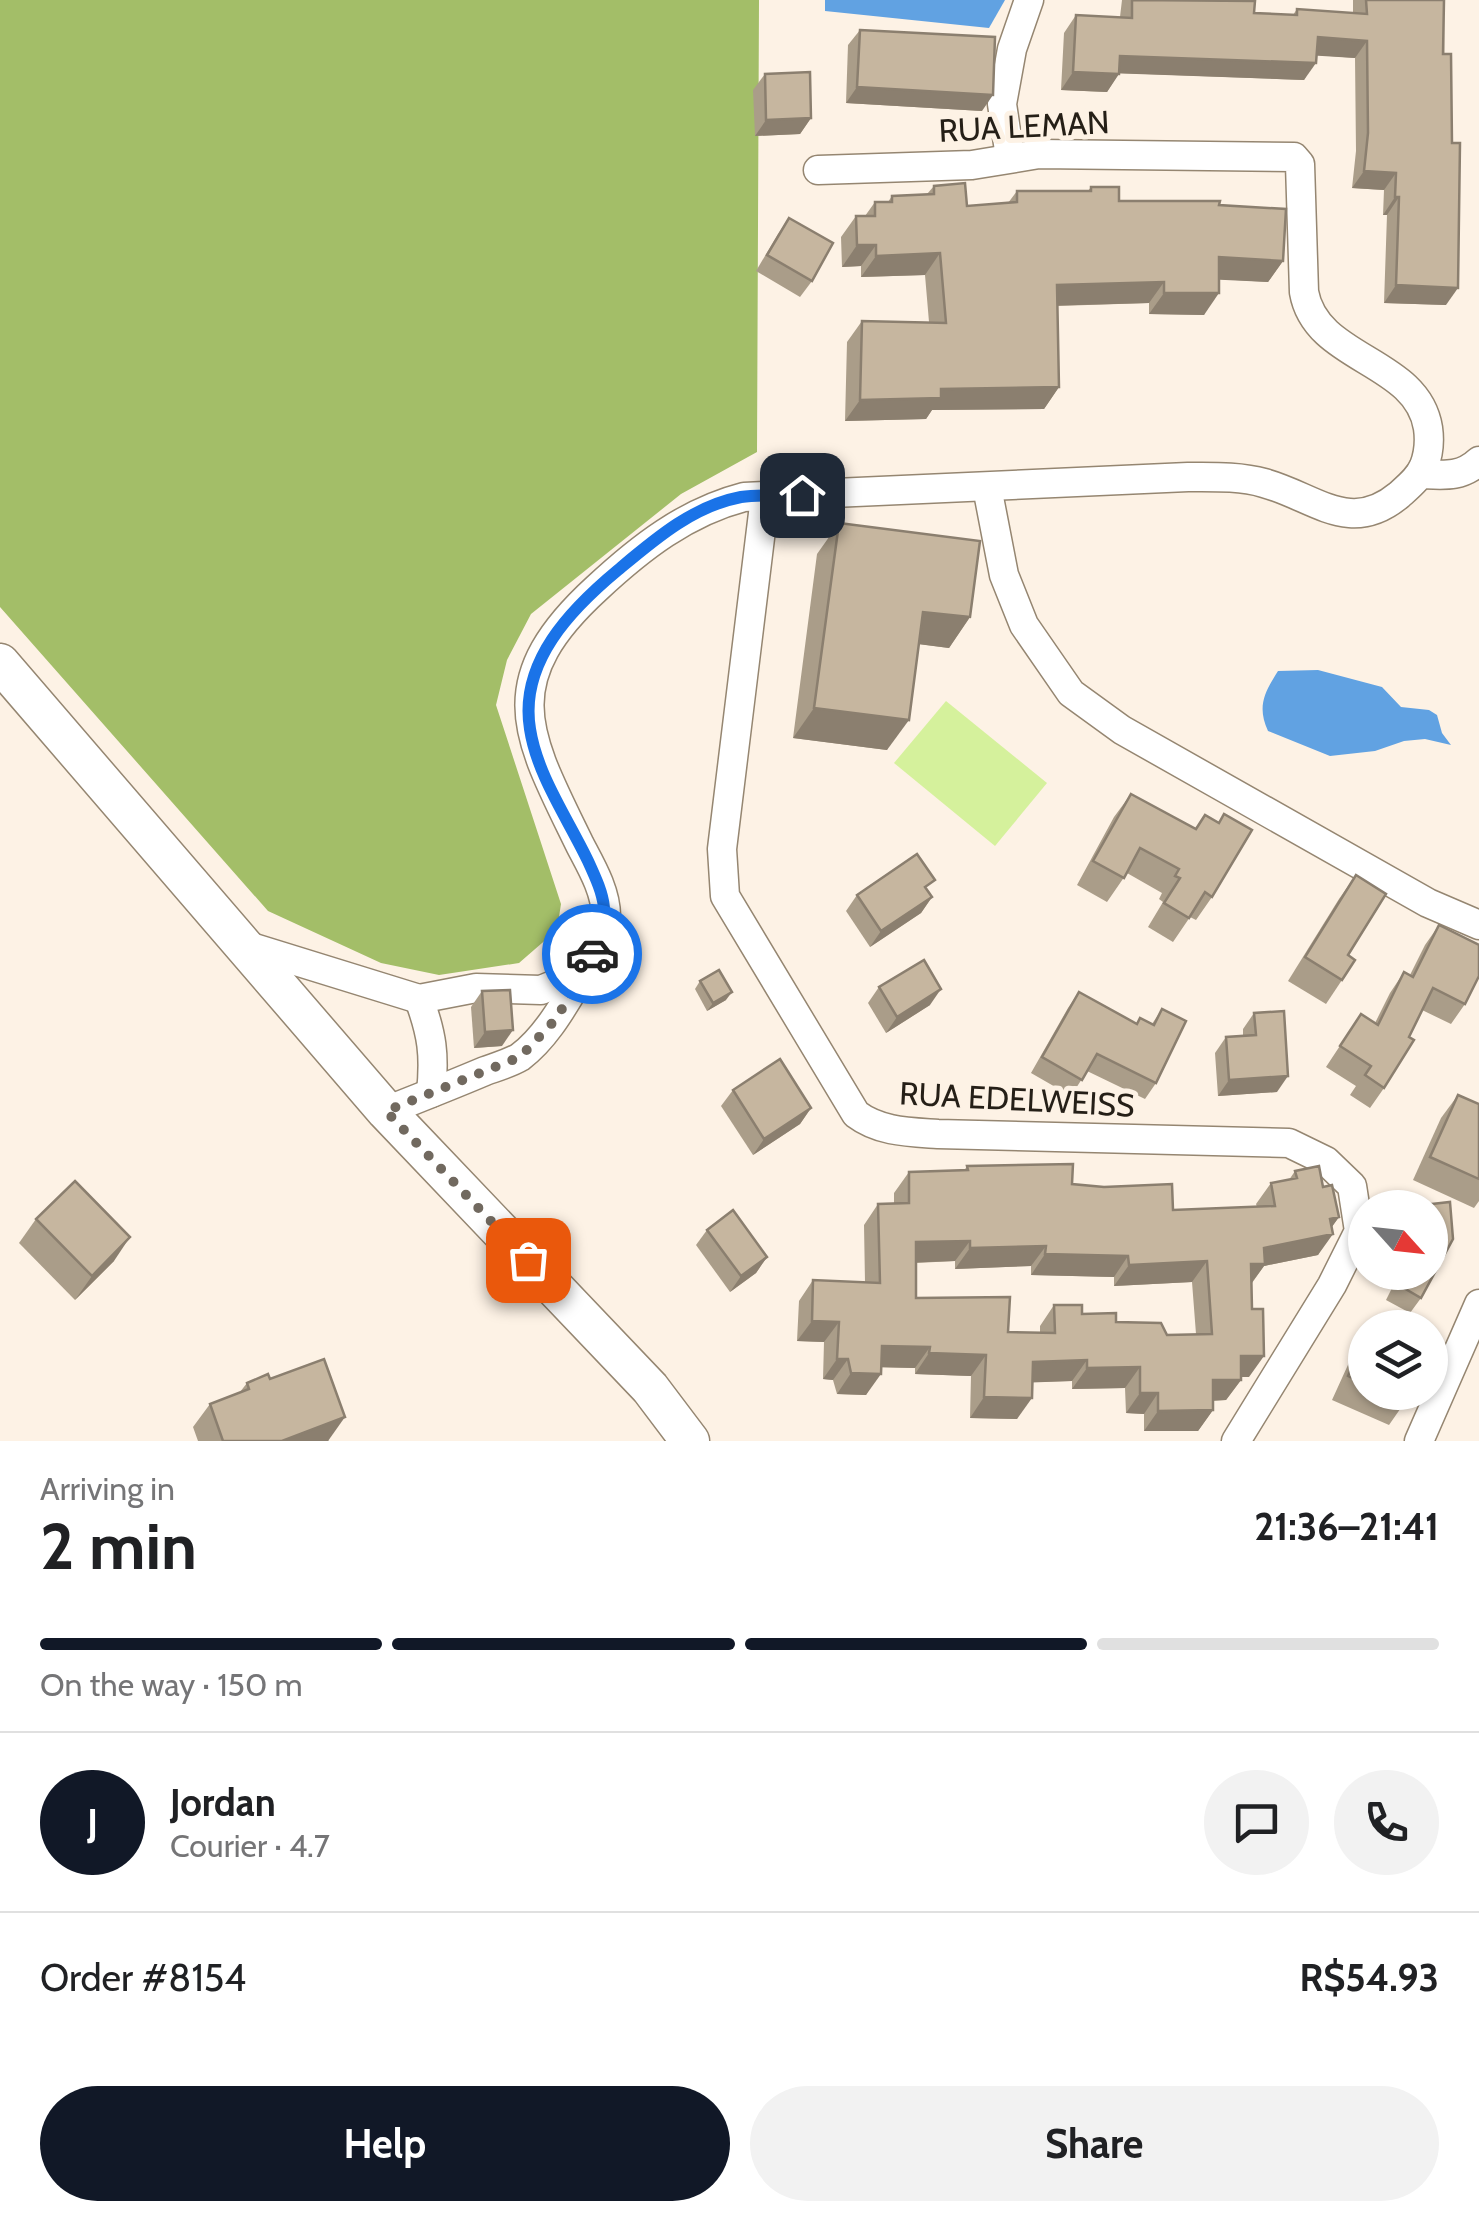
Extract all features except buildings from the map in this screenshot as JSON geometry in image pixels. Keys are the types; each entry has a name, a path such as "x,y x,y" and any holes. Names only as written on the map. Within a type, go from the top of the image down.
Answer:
{"main road":[{"path":"0,662 386,1111 650,1388 690,1441"}],"street":[{"path":"1010,157 1002,104 1012,48 1028,0"},
{"name":"RUA LEMAN","path":"818,170 972,165 1039,154 1294,158 1300,164 1304,292 1309,312 1332,338 1417,396 1429,443 1420,474"},
{"path":"386,1111 520,1057 557,1018 582,974 606,919 603,894 543,770 530,731 528,699 538,664 577,606 678,523 710,506 744,496 1147,478 1260,481 1337,512 1354,514 1376,510 1420,474 1456,475 1468,472 1479,461"},
{"path":"987,487 1004,574 1052,670 1071,693 1122,730 1428,903 1479,925"},
{"name":"RUA EDELWEISS","path":"765,496 722,849 725,896 856,1114 883,1128 938,1134 1289,1143 1326,1161 1352,1186 1359,1230 1332,1285 1236,1441"},
{"path":"240,944 419,998 476,988 541,990 582,974"},
{"path":"419,998 435,1059 431,1093"},
{"path":"1419,1441 1479,1304"}],"green space":[{"path":"0,0 759,0 757,452 681,494 531,614 507,660 496,705 561,904 557,930 519,963 439,975 381,963 268,911 0,607"},
{"path":"946,701 1047,783 995,846 894,763"}],"water":[{"path":"825,0 1005,0 989,28 825,11"},
{"path":"1318,670 1382,687 1401,707 1429,710 1437,715 1442,733 1451,745 1425,739 1375,751 1330,756 1268,731 1264,700 1278,671"}],"way so far":[{"path":"528,1260 386,1111 520,1057 557,1018 592,954"}],"route":[{"path":"592,954 606,919 603,894 543,770 530,731 528,699 538,664 577,606 678,523 710,506 744,496 802,495"}]}
